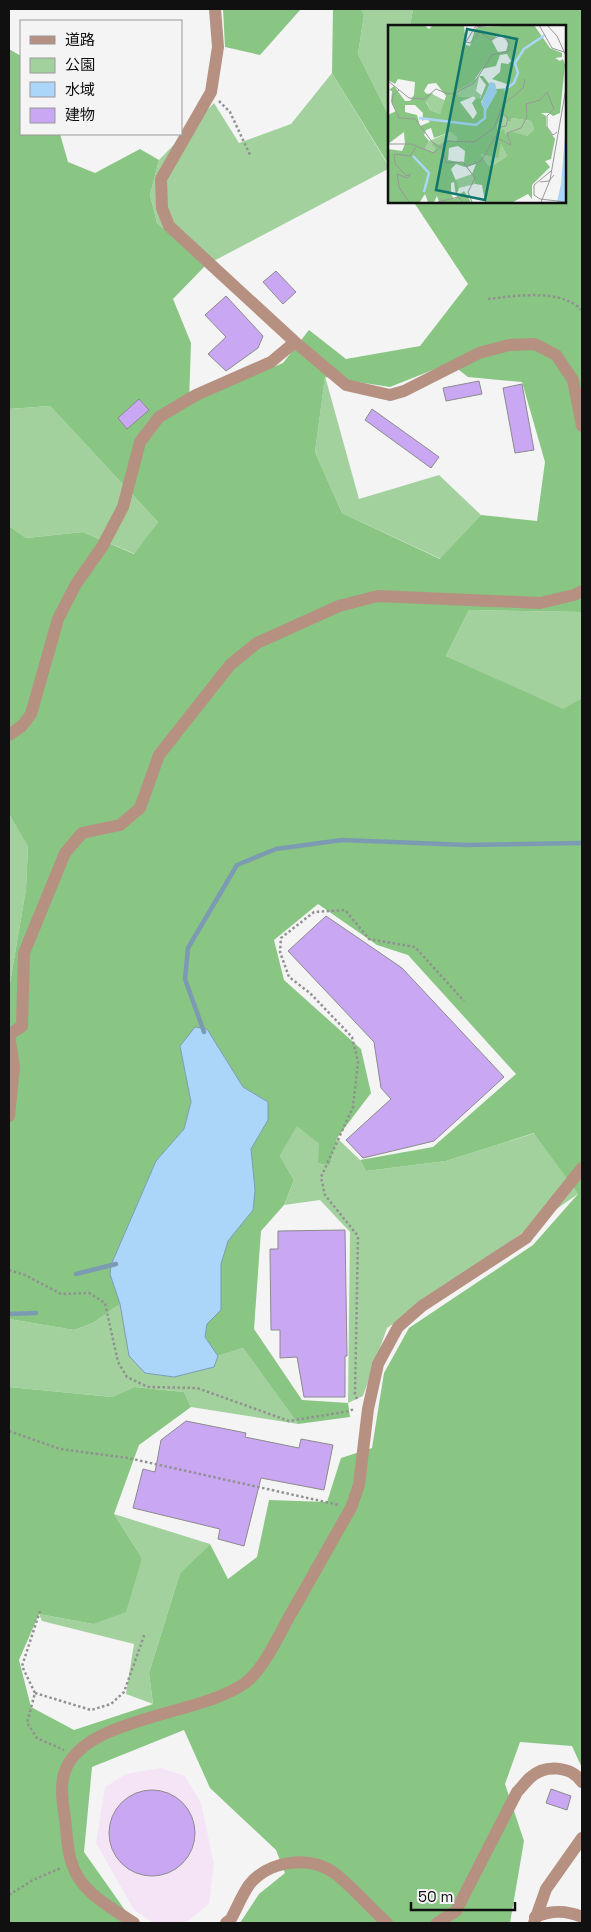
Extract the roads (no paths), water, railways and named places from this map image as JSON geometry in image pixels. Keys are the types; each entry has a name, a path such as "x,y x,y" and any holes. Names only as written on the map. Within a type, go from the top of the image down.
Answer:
{"street":[{"path":"215,9 218,47 211,92 161,179 162,208 169,226 295,342 346,385 390,395 404,391 479,353 509,344 535,344 556,355 572,380 582,426"},
{"path":"9,734 22,726 30,714 58,619 76,584 102,547 123,506 140,442 159,418 196,395 271,362 295,342"},
{"path":"9,1116 14,1067 9,1035 22,1026 24,953 65,853 82,834 120,825 140,808 159,755 230,665 257,643 338,606 378,596 540,603 574,595 582,591"},
{"path":"134,1923 90,1892 79,1881 72,1864 62,1799 64,1774 74,1754 91,1740 126,1725 214,1700 246,1682 268,1656 351,1508 359,1485 368,1409 378,1364 398,1327 422,1306 526,1238 582,1168"},
{"path":"437,1923 456,1911 517,1792 532,1776 544,1769 558,1768 570,1772 582,1782"},
{"path":"534,1920 546,1888 582,1838"},
{"path":"226,1923 231,1919 250,1884 270,1869 292,1862 312,1862 333,1872 387,1923"},
{"path":"534,1920 549,1911 571,1912 582,1917"}],"water":[{"path":"195,1027 207,1029 243,1087 268,1102 268,1120 251,1149 255,1190 253,1210 228,1241 221,1264 221,1310 207,1324 205,1337 218,1356 214,1367 174,1377 145,1373 129,1356 120,1304 110,1274 111,1265 156,1161 184,1129 191,1102 180,1046"}],"waterway":[{"path":"204,1032 185,979 188,948 237,865 276,849 342,840 467,845 582,843"},
{"path":"76,1274 116,1264"},
{"path":"9,1314 36,1313"}]}
